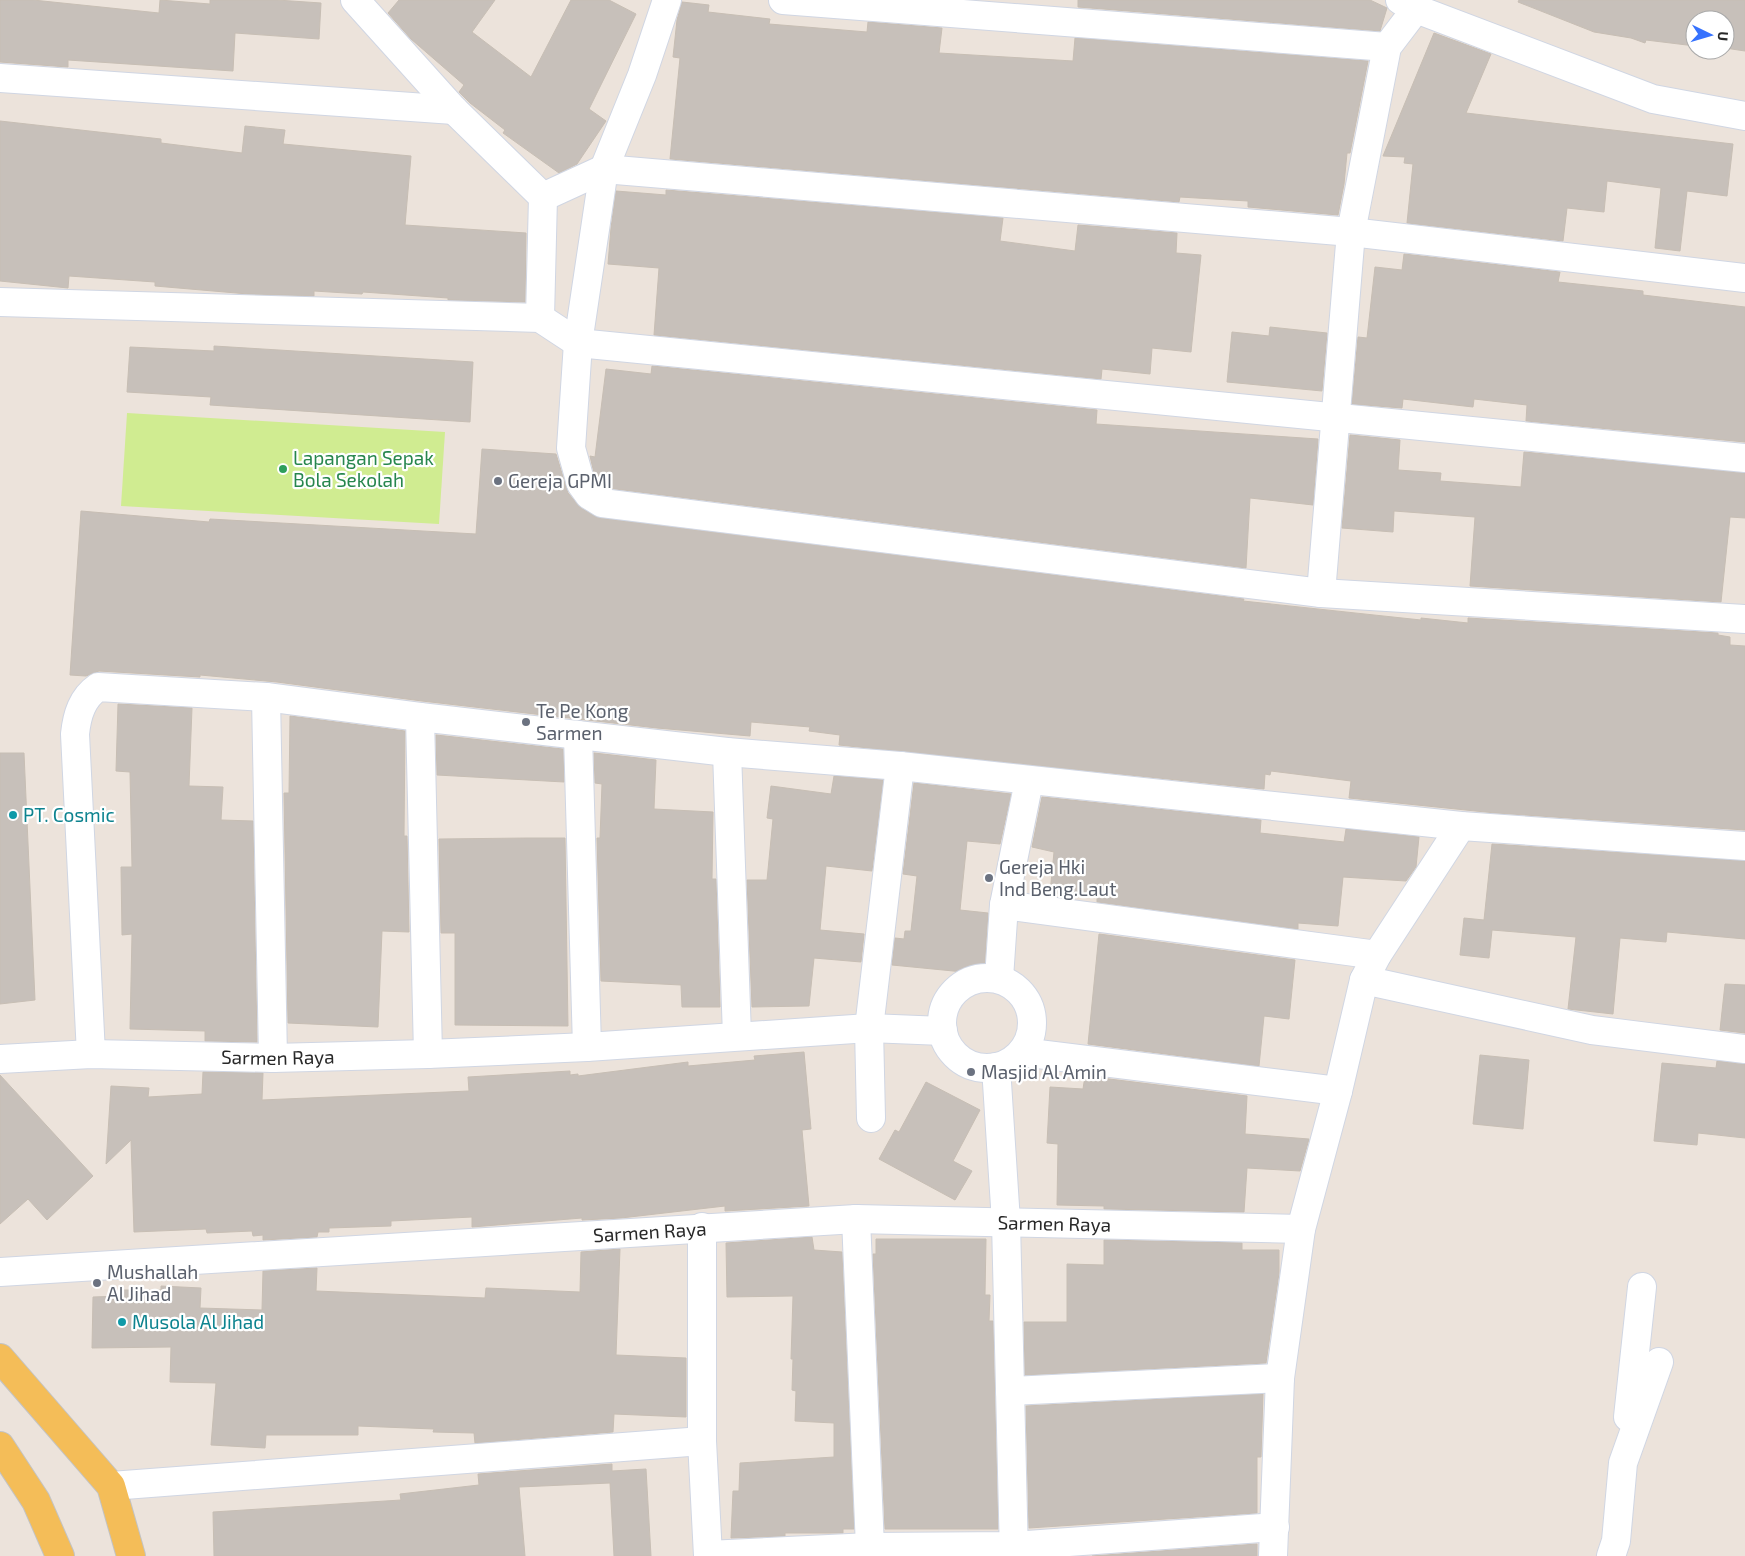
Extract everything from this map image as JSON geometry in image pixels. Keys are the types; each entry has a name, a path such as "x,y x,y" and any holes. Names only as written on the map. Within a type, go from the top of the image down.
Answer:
{"main road":[{"path":"5,1372 111,1486 132,1556"},
{"path":"0,1446 36,1501 60,1556"}],"street":[{"path":"355,0 454,110 543,197 540,318"},
{"path":"666,0 642,75 604,169 578,343 571,448 581,484 589,495 602,503 1321,592 1745,619"},
{"path":"783,0 1387,47"},
{"path":"1321,592 1351,232 1387,47 1408,5 1653,99 1745,116"},
{"path":"0,78 454,110"},
{"path":"543,197 604,169 1351,232 1745,278"},
{"path":"0,302 540,318 578,343 1745,458"},
{"path":"91,1054 75,734 76,718 84,701 98,687 266,696 420,717 727,752 900,766 1461,826 1745,846"},
{"path":"266,696 273,1058"},
{"path":"420,717 428,1054"},
{"path":"578,735 587,1047"},
{"path":"727,752 737,1036"},
{"path":"871,1118 869,1028 900,766"},
{"path":"999,978 1004,905 1029,781"},
{"path":"1273,1556 1280,1378 1301,1229 1338,1091 1364,980 1377,955 1461,826"},
{"path":"1004,905 1377,955"},
{"path":"983,977 999,978 1012,984 1023,995 1030,1008 1033,1023 1030,1038 1022,1052 1012,1062 996,1067 984,1068 969,1064 957,1057 948,1045 943,1031 942,1016 947,1001 956,990 969,981 983,977"},
{"path":"1364,980 1592,1030 1745,1049"},
{"name":"Sarmen Raya","path":"0,1058 91,1054 273,1058 428,1054 587,1047 869,1028 943,1031"},
{"path":"1022,1052 1338,1091"},
{"path":"996,1067 1006,1222 1014,1551"},
{"path":"856,1219 870,1548"},
{"name":"Sarmen Raya","path":"0,1272 702,1227 856,1219 1301,1229"},
{"path":"702,1227 702,1441 708,1555 870,1548 1014,1551 1275,1527"},
{"path":"1611,1556 1616,1542 1642,1286"},
{"path":"1623,1463 1659,1362"},
{"path":"1010,1391 1280,1378"},
{"path":"111,1486 702,1441"}],"green space":[{"name":"Lapangan Sepak Bola Sekolah","path":"127,413 445,432 439,524 121,506"}],"building":[{"path":"0,0 33,0 159,13 160,0 210,4 210,0 277,0 321,3 319,39 235,33 233,71 68,60 68,67 0,62"},
{"path":"399,0 495,0 472,32 531,77 571,0 609,0 636,14 589,109 606,121 577,164 559,173 503,133 505,130 470,103 459,92 464,85 411,39 388,13"},
{"path":"1078,0 1370,0 1387,8 1380,31 1078,7"},
{"path":"1519,0 1745,0 1745,51 1735,50 1735,10 1685,10 1685,45 1646,40 1645,43 1631,38 1594,32 1518,2"},
{"path":"682,2 709,5 708,12 770,19 769,24 867,32 868,22 942,28 939,53 1073,61 1075,38 1368,61 1350,153 1347,153 1338,215 1248,207 1248,201 1180,197 1179,202 670,159 680,58 673,57 677,20"},
{"path":"1434,33 1491,54 1466,113 1733,144 1727,196 1687,191 1680,251 1655,248 1661,188 1607,181 1604,212 1567,208 1563,241 1407,223 1413,164 1404,163 1405,157 1383,156"},
{"path":"0,121 161,139 161,143 242,153 245,126 285,130 283,144 411,156 405,225 526,233 525,302 448,300 448,298 363,292 362,294 314,291 314,296 248,294 155,286 155,282 69,276 68,288 0,281"},
{"path":"666,190 1003,218 1000,241 1075,251 1078,225 1177,233 1176,253 1201,255 1191,352 1152,348 1150,374 1102,369 1101,379 654,335 659,268 608,264 616,191 666,195"},
{"path":"1404,254 1560,272 1558,282 1643,291 1643,295 1745,307 1745,442 1526,421 1527,405 1474,399 1473,407 1403,399 1402,408 1352,404 1358,337 1367,338 1375,267 1402,270"},
{"path":"1270,327 1327,333 1322,391 1227,382 1232,332 1269,336"},
{"path":"214,346 473,362 470,422 210,405 211,397 127,392 130,347 214,351"},
{"path":"652,366 1097,410 1096,424 1318,439 1313,505 1250,498 1246,568 607,488 595,477 590,456 595,457 606,369 651,374"},
{"path":"1350,435 1400,440 1398,470 1441,473 1440,481 1521,487 1524,452 1745,473 1745,518 1730,517 1721,602 1470,586 1475,517 1394,511 1393,532 1342,528"},
{"path":"482,449 556,454 568,493 581,508 600,518 1244,599 1243,601 1421,620 1421,618 1468,623 1468,618 1718,633 1718,635 1730,637 1730,645 1745,646 1745,830 1495,813 1349,798 1351,781 1271,771 1270,775 1265,774 1264,789 839,745 840,735 809,731 810,727 751,722 750,736 657,728 277,682 200,675 200,677 99,671 86,676 70,675 81,511 209,522 210,519 476,534"},
{"path":"118,704 192,708 189,786 223,787 221,820 253,821 257,1042 205,1041 205,1031 130,1029 132,934 122,935 121,867 132,867 130,772 116,771"},
{"path":"290,716 405,731 404,836 407,836 409,932 382,931 378,1027 288,1023 284,793 289,793"},
{"path":"436,735 563,749 564,782 437,775"},
{"name":"PT. Cosmic","path":"0,753 24,753 35,1000 0,1004"},
{"path":"594,753 656,760 654,809 713,812 712,879 716,879 720,1007 682,1007 681,985 601,981 597,838 600,838 602,784 595,783"},
{"path":"834,776 883,780 872,871 826,866 820,930 864,934 861,962 814,958 809,1006 752,1007 747,880 767,880 773,819 767,818 771,786 831,794"},
{"path":"914,783 1011,794 1000,844 967,841 960,910 988,913 984,974 892,965 895,938 904,939 905,931 911,931 917,876 903,874"},
{"path":"1042,797 1261,820 1260,833 1344,842 1346,829 1419,837 1416,867 1406,881 1343,877 1338,926 1298,923 1298,929 1097,902 1097,897 1050,893 1054,852 1032,847"},
{"path":"565,838 568,1026 455,1025 455,933 441,933 439,839"},
{"path":"1492,844 1745,861 1745,939 1667,932 1666,942 1620,938 1613,1014 1568,1009 1576,937 1492,930 1489,958 1460,955 1464,918 1484,920"},
{"path":"1099,934 1295,960 1289,1019 1264,1016 1259,1066 1088,1044"},
{"path":"1725,984 1745,985 1745,1033 1720,1030"},
{"path":"804,1052 811,1129 802,1130 809,1206 725,1211 725,1206 621,1218 582,1220 582,1218 472,1227 472,1217 391,1221 391,1226 329,1228 329,1232 318,1232 317,1237 263,1240 263,1235 253,1236 252,1231 207,1233 206,1229 134,1232 131,1140 106,1164 111,1086 149,1088 148,1097 202,1094 203,1072 263,1073 262,1100 469,1091 468,1077 570,1071 570,1075 578,1074 578,1076 688,1062 688,1066 755,1060 754,1056"},
{"path":"1480,1055 1529,1060 1523,1129 1473,1124"},
{"path":"1717,1061 1745,1064 1745,1138 1698,1133 1697,1145 1654,1141 1662,1063 1716,1068"},
{"path":"0,1075 93,1176 47,1220 28,1199 0,1224"},
{"path":"1085,1076 1247,1096 1245,1134 1309,1139 1300,1171 1247,1168 1244,1212 1104,1209 1104,1206 1057,1205 1058,1144 1047,1143 1050,1087 1083,1089"},
{"path":"926,1082 980,1110 953,1161 972,1171 955,1200 879,1159 895,1130 899,1132"},
{"path":"812,1237 814,1250 842,1252 854,1529 843,1529 843,1533 785,1533 785,1536 731,1538 733,1491 739,1491 740,1463 834,1457 834,1423 795,1421 796,1391 792,1390 793,1359 791,1359 793,1296 727,1297 726,1243"},
{"path":"876,1239 986,1239 985,1295 990,1295 989,1321 993,1321 998,1529 885,1529 873,1254 876,1254"},
{"path":"1104,1240 1242,1243 1242,1250 1279,1250 1279,1273 1266,1363 1025,1375 1024,1322 1067,1322 1067,1264 1104,1265"},
{"path":"620,1249 616,1355 686,1358 686,1417 614,1414 613,1432 475,1443 474,1433 433,1432 434,1429 358,1426 358,1435 266,1435 265,1448 211,1445 216,1383 170,1382 171,1347 92,1348 93,1297 121,1296 120,1290 161,1290 161,1286 201,1288 200,1308 262,1310 263,1271 317,1268 316,1291 485,1298 486,1288 580,1292 581,1252"},
{"path":"1263,1394 1261,1457 1257,1457 1257,1513 1029,1528 1026,1406"},
{"path":"612,1464 612,1471 646,1469 651,1556 614,1556 610,1483 519,1487 525,1556 214,1556 213,1512 401,1500 400,1494 479,1485 478,1474"},
{"path":"1257,1544 1257,1556 1092,1556"}],"place":[{"name":"Lapangan Sepak Bola Sekolah","path":"283,469"},
{"name":"Gereja GPMI","path":"498,481"},
{"name":"Te Pe Kong Sarmen","path":"526,722"},
{"name":"PT. Cosmic","path":"13,815"},
{"name":"Gereja Hki Ind Beng.Laut","path":"989,878"},
{"name":"Masjid Al Amin","path":"971,1072"},
{"name":"Mushallah Al Jihad","path":"97,1283"},
{"name":"Musola Al Jihad","path":"122,1322"}]}
